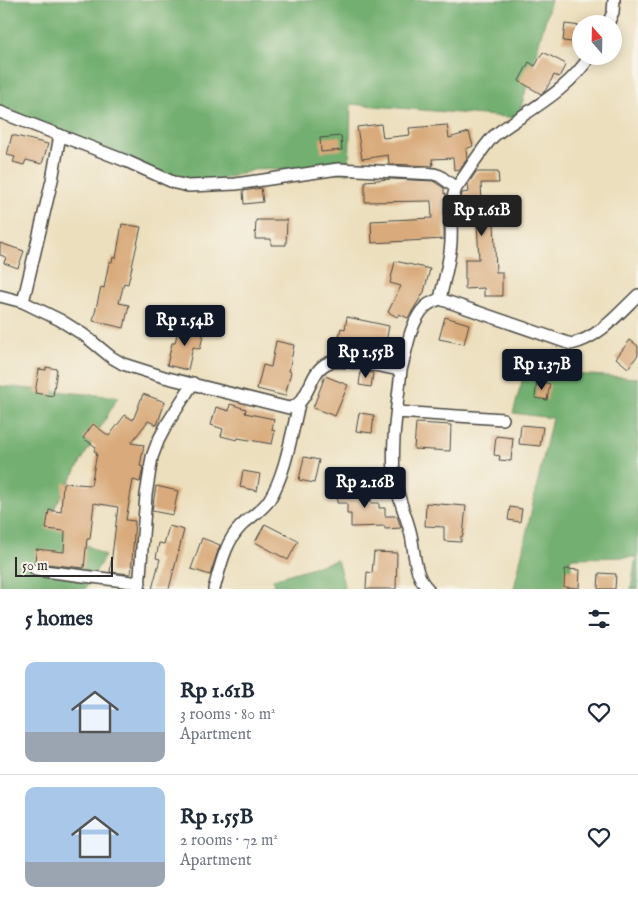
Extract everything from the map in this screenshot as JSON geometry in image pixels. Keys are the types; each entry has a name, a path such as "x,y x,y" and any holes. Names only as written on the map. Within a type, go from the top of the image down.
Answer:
{"street":[{"path":"612,15 614,0"},
{"path":"440,299 449,260 451,210 456,188 494,136 558,91 583,65"},
{"path":"0,112 126,161 175,183 188,186 236,184 338,169 434,174 440,176 456,188"},
{"path":"23,302 52,180 60,136"},
{"path":"428,589 420,578 416,566 411,534 395,481 394,470 401,370 413,328 419,315 427,305 440,299 447,300 571,344 584,341 597,334 638,295"},
{"path":"0,296 23,302 60,320 123,364 164,377 289,408 298,404"},
{"path":"214,589 224,555 236,531 265,505 274,490 286,454 298,404 322,367 328,363 339,362 401,370"},
{"path":"36,570 140,586 147,487 152,457 167,424 193,383"},
{"path":"397,412 503,419"}],"green space":[{"path":"0,0 551,0 518,118 351,104 349,173 257,169 195,187 0,107"},
{"path":"525,371 638,378 638,589 631,589 636,557 570,558 573,589 514,589 552,418 513,413"},
{"path":"0,386 118,397 47,521 105,556 85,589 0,589"},
{"path":"337,560 345,589 274,589 273,579"}],"building":[{"path":"565,24 572,25 572,42 563,41"},
{"path":"543,52 566,64 559,77 554,75 545,91 541,94 519,81 529,62 535,66"},
{"path":"381,124 383,138 410,135 409,128 447,125 449,138 469,132 473,146 466,149 467,159 460,169 454,170 453,158 432,159 433,166 389,164 388,155 362,159 357,127"},
{"path":"12,135 48,144 42,164 26,160 24,165 13,162 15,157 7,155"},
{"path":"341,136 342,150 321,152 320,138"},
{"path":"476,172 498,172 499,183 481,183 482,204 496,204 497,222 494,222 496,272 502,272 502,296 484,296 484,288 465,289 465,259 479,259 477,223 471,223 470,218 459,219 459,208 462,193 469,192 468,184"},
{"path":"391,179 433,181 444,188 444,194 446,193 444,239 372,243 371,221 432,218 431,201 365,202 365,181"},
{"path":"261,188 263,202 244,204 243,191"},
{"path":"256,220 287,220 286,245 271,245 271,239 255,239"},
{"path":"122,224 141,227 128,284 124,283 119,303 129,305 124,328 93,321 101,287 104,288 109,262 112,262 113,257 116,258"},
{"path":"0,243 24,251 18,268 4,263 6,257 0,255"},
{"path":"395,261 430,269 424,292 408,318 399,314 397,317 388,312 401,286 390,283"},
{"path":"347,317 389,326 383,358 363,356 364,352 361,351 359,355 335,354 341,328 345,329"},
{"path":"445,317 469,324 464,344 439,339"},
{"path":"179,325 204,331 200,349 193,347 188,370 167,365 172,343 175,343"},
{"path":"630,340 638,346 638,355 628,368 616,358"},
{"path":"276,341 294,345 289,371 291,372 285,396 257,389 263,365 271,367"},
{"path":"46,367 57,369 53,396 35,393 39,369 46,370"},
{"path":"361,371 373,373 371,387 359,385"},
{"path":"325,376 348,385 335,416 313,408"},
{"path":"537,381 550,384 547,400 535,398"},
{"path":"143,394 165,402 157,425 148,421 131,443 144,445 140,466 143,467 140,482 133,480 126,520 135,521 131,574 110,572 118,507 94,503 90,539 87,539 84,568 35,563 36,549 64,552 65,531 46,529 49,510 61,512 63,483 91,485 97,453 94,451 96,447 83,438 93,424 109,436 125,415 133,420"},
{"path":"230,404 246,409 245,413 274,419 272,430 275,431 272,444 221,436 223,429 211,425 216,407 229,411"},
{"path":"359,413 374,415 372,433 356,431"},
{"path":"416,423 451,425 450,451 414,449"},
{"path":"521,425 543,427 540,446 519,444"},
{"path":"496,436 513,438 511,461 499,460 500,456 494,455"},
{"path":"304,457 319,460 314,483 299,480"},
{"path":"243,471 260,474 257,491 240,487"},
{"path":"156,486 178,491 173,515 152,511"},
{"path":"338,487 365,488 365,493 371,493 371,503 379,503 379,508 385,508 385,516 397,516 401,528 385,529 385,526 351,527 351,514 347,514 347,503 337,503"},
{"path":"426,503 466,506 461,542 444,541 444,527 425,526"},
{"path":"510,507 522,509 520,522 508,520"},
{"path":"265,524 298,541 288,560 255,542"},
{"path":"169,526 184,530 169,589 152,589 160,559 156,558 159,543 164,544"},
{"path":"202,538 220,545 210,575 191,569"},
{"path":"374,552 397,553 396,589 366,589 367,572 372,573"},
{"path":"565,569 580,570 579,588 564,587"},
{"path":"599,573 616,574 615,589 598,589"}]}
